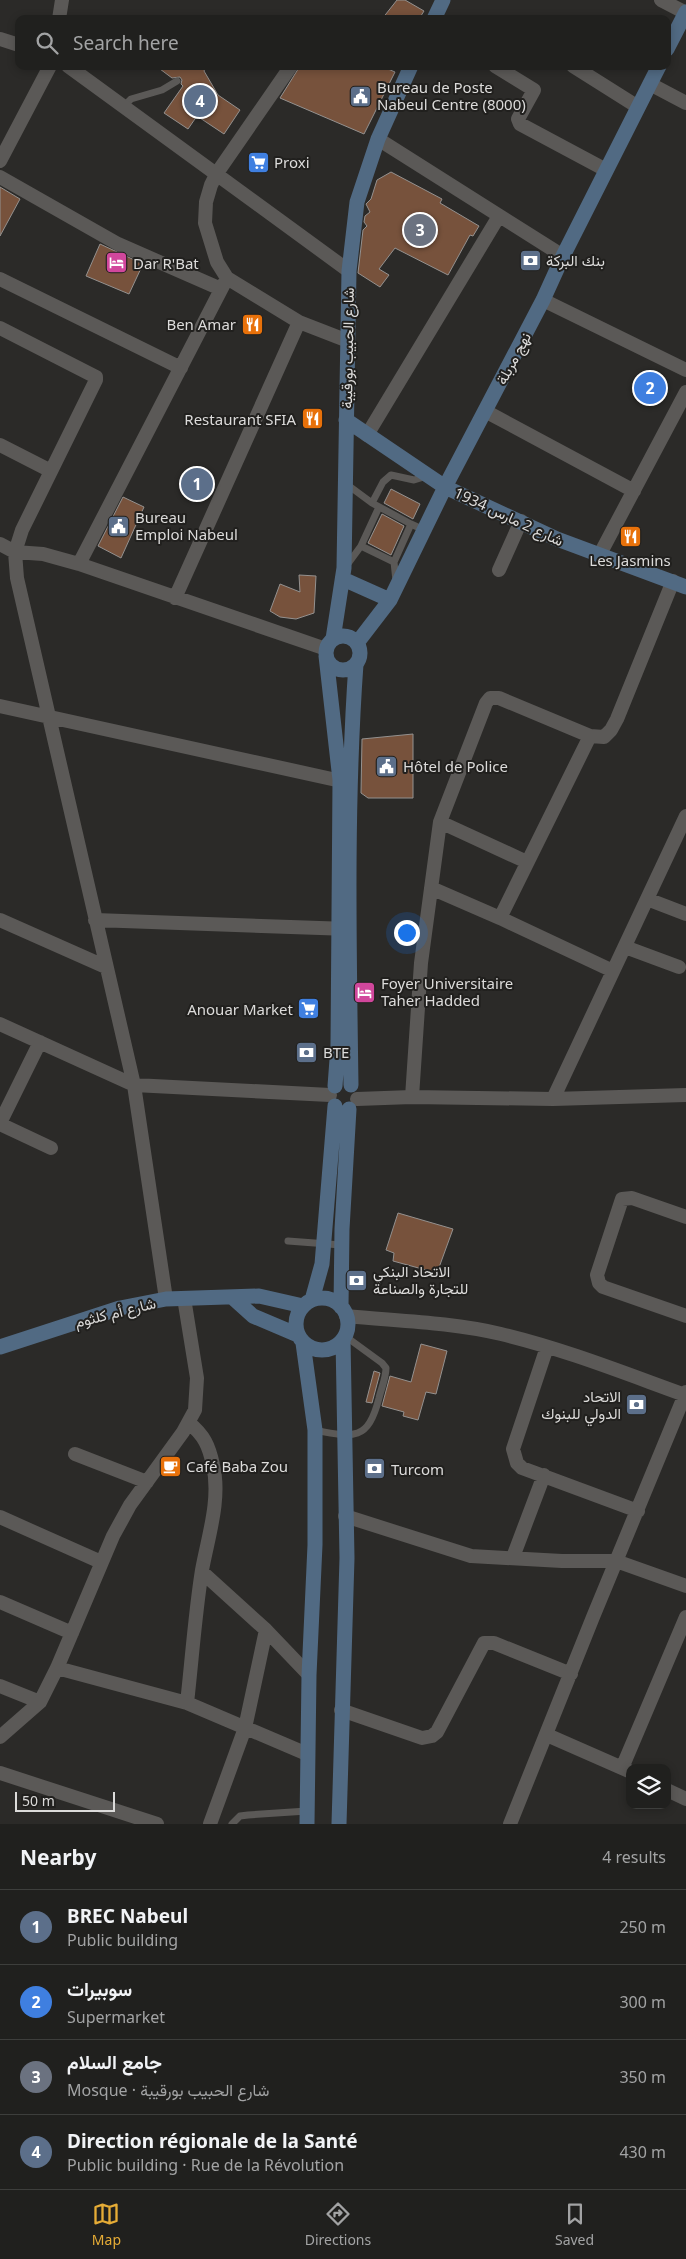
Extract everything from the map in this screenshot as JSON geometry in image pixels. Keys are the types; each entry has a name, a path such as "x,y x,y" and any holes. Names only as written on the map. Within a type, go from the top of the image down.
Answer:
{"main road":[{"path":"436,15 443,0"},
{"path":"671,41 686,13"},
{"name":"شارع الحبيب بورقيبة","path":"345,781 328,648 344,574 349,271 357,202 378,139 409,70"},
{"name":"نهج مربلة","path":"357,643 393,593 418,527 445,487 485,411 543,300 563,256 657,70"},
{"name":"شارع 2 مارس 1934","path":"346,420 445,487 598,556 683,585"},
{"path":"344,574 393,593"},
{"path":"339,1824 347,1558 344,1337 348,1326 344,1312 341,1246 341,1099 338,1046 344,929 345,781 352,725 356,664 360,650 352,638 344,636 328,648 333,667 345,670 356,664"},
{"path":"307,1817 309,1675 315,1545 315,1430 301,1339 295,1325 297,1314 308,1303 322,1264 341,1099 340,1083 351,1085 344,929"},
{"name":"شارع أم كلثوم","path":"0,1347 110,1311 166,1299 259,1296 308,1303"},
{"path":"233,1298 253,1316 301,1339 311,1348 329,1349 344,1337"},
{"path":"308,1303 327,1299 344,1312"}],"street":[{"path":"60,15 62,0"},
{"path":"661,0 686,13"},
{"path":"0,38 15,44"},
{"path":"0,161 48,70"},
{"path":"74,70 349,271"},
{"path":"79,564 224,284 205,222 206,202 211,185 217,173 287,70"},
{"path":"502,70 534,90 518,119 520,124 606,170"},
{"path":"579,70 638,107"},
{"path":"650,84 686,103"},
{"path":"378,139 563,256"},
{"path":"0,177 118,244 224,284 299,322 348,341"},
{"path":"367,434 499,216"},
{"path":"1,282 181,368"},
{"path":"543,300 686,370"},
{"path":"175,598 299,322"},
{"path":"0,328 96,377 22,530 15,552 17,578 134,1085 166,1299"},
{"path":"598,556 686,392"},
{"path":"485,411 634,491"},
{"path":"0,445 51,472"},
{"path":"499,570 521,521"},
{"path":"0,544 15,552 43,554 79,564 175,598 328,648"},
{"path":"412,1097 421,963 440,822 486,703 490,698 498,698 590,736 604,737 611,730 617,719 683,585"},
{"path":"0,706 345,781"},
{"path":"500,918 590,736"},
{"path":"553,1099 647,899 683,831 686,816"},
{"path":"440,822 527,862"},
{"path":"431,888 613,971"},
{"path":"647,899 686,914"},
{"path":"0,920 106,967"},
{"path":"95,920 344,929"},
{"path":"625,947 679,967"},
{"path":"0,1024 134,1085 341,1099 412,1097 553,1099 686,1095"},
{"path":"40,1042 0,1124 51,1148"},
{"path":"686,1217 632,1198 622,1199 597,1275 599,1283 603,1287 686,1316"},
{"path":"0,1737 40,1702 57,1668 101,1562 130,1504 189,1423 195,1410 197,1378 184,1298"},
{"path":"344,1312 475,1329 548,1347 685,1393 682,1415 616,1561 510,1824"},
{"path":"548,1347 513,1449 517,1463 522,1468 638,1511"},
{"path":"187,1703 202,1572 212,1520 214,1466 206,1441 200,1432 189,1423"},
{"path":"75,1454 147,1482"},
{"path":"514,1557 544,1476"},
{"path":"345,1516 471,1556 562,1561 616,1561 686,1586"},
{"path":"0,1517 101,1562"},
{"path":"202,1572 266,1630 309,1675"},
{"path":"0,1602 72,1633"},
{"path":"628,1764 686,1617"},
{"path":"210,1824 245,1728 266,1630"},
{"path":"341,1710 422,1738 432,1736 457,1695 480,1647 484,1643 490,1642 571,1674"},
{"path":"57,1668 187,1703 307,1754"},
{"path":"0,1686 40,1702"},
{"path":"547,1734 626,1770"},
{"path":"0,1773 157,1824"},
{"path":"671,1792 686,1799"}],"lane":[{"path":"124,106 131,99 162,90 177,81"},
{"path":"344,574 362,546 383,482 391,474 414,480 429,475"},
{"path":"345,483 376,505 418,527 394,562 393,593"},
{"path":"362,546 394,562"},
{"path":"288,1241 341,1246"},
{"path":"315,1430 346,1436 363,1430 374,1418 386,1371 384,1365 344,1337"},
{"path":"232,1824 240,1816 248,1815 307,1817"}],"building":[{"path":"397,0 405,0 424,11 422,15 385,15"},
{"path":"161,70 204,70 218,95 240,110 224,134 197,116 188,129 164,113 183,86 180,77 172,78"},
{"path":"298,70 390,70 395,72 364,134 280,98"},
{"path":"391,172 442,199 440,203 479,226 473,236 470,235 448,275 395,248 379,269 389,275 380,287 358,273 363,230 367,226 364,222 365,216 370,212 366,204 371,199 377,180"},
{"path":"0,187 20,199 0,236"},
{"name":"Dar R'Bat","path":"100,244 143,264 129,294 86,276"},
{"path":"391,489 420,504 413,519 384,503"},
{"name":"Bureau Emploi Nabeul","path":"123,497 144,507 121,558 98,546"},
{"path":"382,514 404,526 391,555 368,543"},
{"path":"299,575 316,576 314,613 296,619 280,617 270,611 280,584 300,592"},
{"name":"Hôtel de Police","path":"413,734 413,798 368,798 361,793 362,739"},
{"path":"398,1213 453,1229 437,1273 393,1261 394,1253 386,1250"},
{"path":"421,1344 447,1351 436,1394 426,1392 418,1420 403,1416 404,1412 382,1406 390,1376 411,1382"},
{"path":"374,1371 380,1373 372,1403 366,1402"}],"place":[{"name":"Bureau de Poste Nabeul Centre (8000)","path":"361,96"},
{"name":"Direction régionale de la Santé","path":"200,101"},
{"name":"Proxi","path":"258,162"},
{"name":"جامع السلام","path":"420,230"},
{"name":"بنك البركة","path":"530,260"},
{"name":"Dar R'Bat","path":"117,263"},
{"name":"Ben Amar","path":"252,324"},
{"name":"سوبيرات","path":"650,388"},
{"name":"Restaurant SFIA","path":"312,419"},
{"name":"BREC Nabeul","path":"197,484"},
{"name":"Bureau Emploi Nabeul","path":"119,526"},
{"name":"Les Jasmins","path":"630,537"},
{"name":"Hôtel de Police","path":"387,766"},
{"name":"Foyer Universitaire Taher Hadded","path":"365,992"},
{"name":"Anouar Market","path":"309,1009"},
{"name":"BTE","path":"307,1052"},
{"name":"الاتحاد البنكي للتجارة والصناعة","path":"357,1280"},
{"name":"الاتحاد الدولي للبنوك","path":"637,1405"},
{"name":"Café Baba Zou","path":"170,1466"},
{"name":"Turcom","path":"375,1469"}]}
